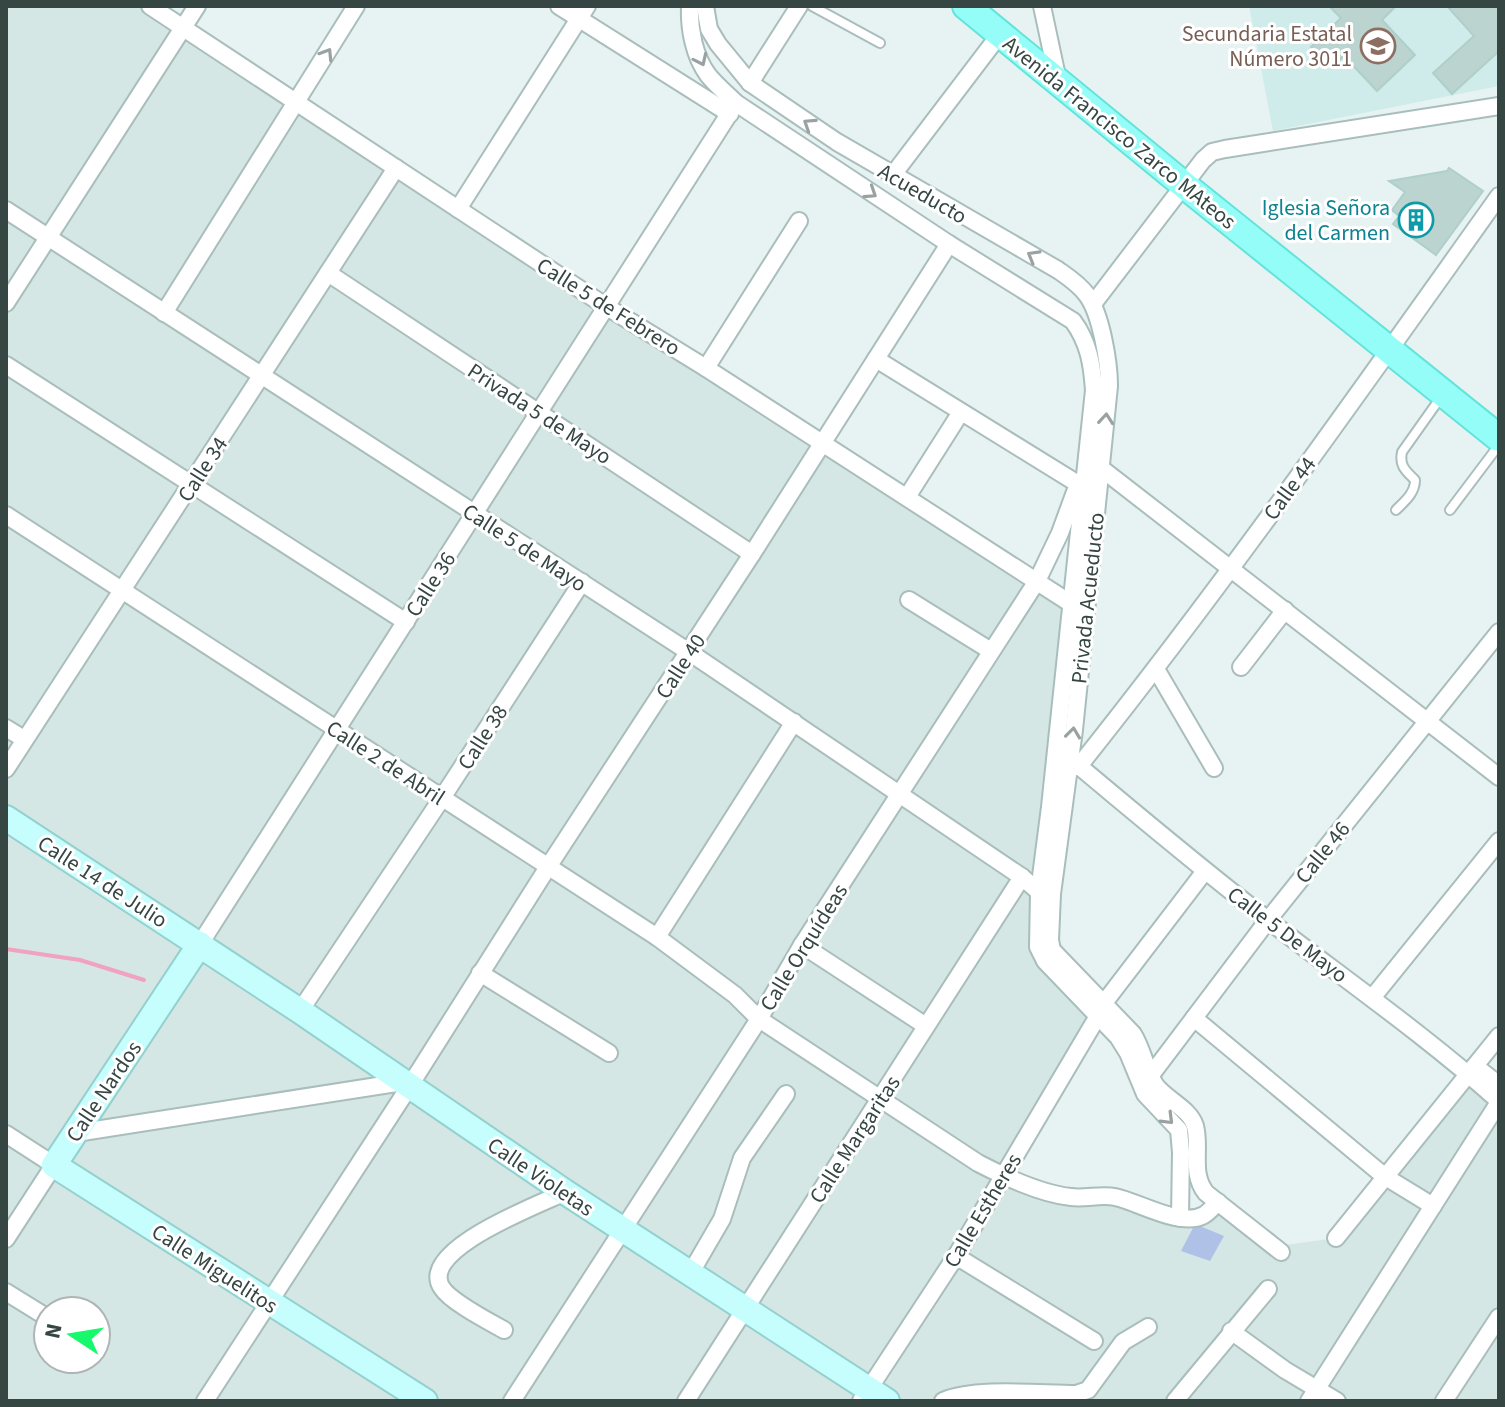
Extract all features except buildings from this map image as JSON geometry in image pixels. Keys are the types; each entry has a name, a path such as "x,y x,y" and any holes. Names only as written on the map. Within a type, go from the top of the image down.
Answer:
{"main road":[{"name":"Avenida Francisco Zarco MAteos","path":"966,6 1499,438"}],"street":[{"name":"Calle 5 de Febrero","path":"150,6 607,307 1070,603"},
{"path":"6,303 197,6"},
{"path":"164,313 356,6"},
{"path":"559,6 583,12 733,109"},
{"path":"690,6 691,31 697,53 708,75 733,109"},
{"path":"705,6 709,29 750,83 799,6"},
{"path":"1042,6 1058,81"},
{"path":"458,209 583,12"},
{"path":"892,176 1000,34"},
{"name":"Acueducto","path":"750,83 892,176 1058,270 1085,292 1093,304"},
{"path":"1093,304 1212,152 1499,106"},
{"name":"Acueducto","path":"733,109 1073,321"},
{"name":"Calle 36","path":"200,944 733,109"},
{"name":"Calle 34","path":"6,769 396,168"},
{"name":"Calle 44","path":"1074,768 1156,669 1499,196"},
{"name":"Calle 5 de Mayo","path":"6,210 689,652 1046,893"},
{"path":"706,368 799,221"},
{"name":"Calle 40","path":"205,1401 949,244"},
{"name":"Privada 5 de Mayo","path":"328,273 752,554"},
{"name":"Privada Acueducto","path":"1046,893 1050,807 1070,603 1102,469 1109,386 1106,353 1093,304"},
{"name":"Privada Acueducto","path":"1046,893 1074,768 1084,550 1080,486 1094,390 1088,347 1073,321"},
{"path":"876,359 1080,486"},
{"path":"6,365 406,622"},
{"path":"907,497 961,412"},
{"path":"1102,469 1499,777"},
{"name":"Calle Orquídeas","path":"512,1401 1037,581 1080,486"},
{"name":"Calle 2 de Abril","path":"6,515 657,937 735,995 759,1019"},
{"name":"Calle 38","path":"300,1011 582,582"},
{"path":"909,600 991,651"},
{"path":"1241,667 1285,610"},
{"name":"Calle 46","path":"1151,1075 1268,920 1499,632"},
{"path":"1156,669 1214,768"},
{"path":"657,937 794,722"},
{"path":"6,728 24,739"},
{"name":"Calle 5 De Mayo","path":"1074,768 1268,920 1472,1070 1499,1102"},
{"name":"Calle 14 de Julio","path":"6,818 200,944"},
{"path":"1372,998 1499,841"},
{"name":"Calle Estheres","path":"872,1397 1101,1009 1205,871"},
{"name":"Calle Margaritas","path":"686,1401 1022,877"},
{"path":"1046,893 1038,947 1040,955 1133,1034 1141,1046 1155,1084 1194,1122 1197,1179 1206,1193 1281,1252"},
{"name":"Calle Violetas","path":"200,944 872,1397"},
{"name":"Calle Nardos","path":"6,1239 200,944"},
{"path":"802,945 926,1026"},
{"path":"480,973 609,1053"},
{"path":"1101,1009 1128,1053 1145,1094 1179,1130 1180,1218"},
{"path":"1194,1018 1384,1176 1433,1206"},
{"path":"759,1019 879,1100 1002,1176 1069,1197 1117,1198 1180,1218 1200,1217 1218,1202"},
{"path":"1336,1238 1499,1036"},
{"path":"1472,1070 1499,1085"},
{"path":"76,1133 406,1084"},
{"path":"690,1274 722,1219 742,1158 786,1094"},
{"path":"1313,1395 1499,1102"},
{"name":"Calle Miguelitos","path":"6,1134 425,1401"},
{"path":"504,1330 450,1297 441,1288 438,1279 440,1270 448,1255 475,1235 565,1192"},
{"path":"956,1256 1094,1341"},
{"path":"1175,1401 1268,1289"},
{"path":"6,1292 32,1308"},
{"path":"1444,1401 1499,1317"},
{"path":"943,1401 974,1393 1064,1397 1088,1390 1123,1342 1148,1327"},
{"path":"1231,1331 1285,1370 1313,1395 1337,1401"}],"lane":[{"path":"812,6 880,43"},
{"path":"1396,510 1415,486 1415,480 1403,469 1400,460 1402,452 1444,393"},
{"path":"1450,510 1499,445"}],"shaded area":[{"path":"6,6 150,6 1070,603 1038,931 1099,1015 1009,1171 1055,1187 1177,1214 1197,1212 1217,1195 1285,1245 1336,1238 1468,1074 1499,1101 1499,1401 6,1401"},
{"name":"Secundaria Estatal Número 3011","path":"1249,6 1499,6 1499,86 1273,131"},
{"path":"1195,1224 1224,1236 1210,1261 1181,1251"}],"waterway":[{"path":"6,949 80,960 144,980"}],"place":[{"name":"Secundaria Estatal Número 3011","path":"1378,46"},
{"name":"Iglesia Señora del Carmen","path":"1416,220"}]}
